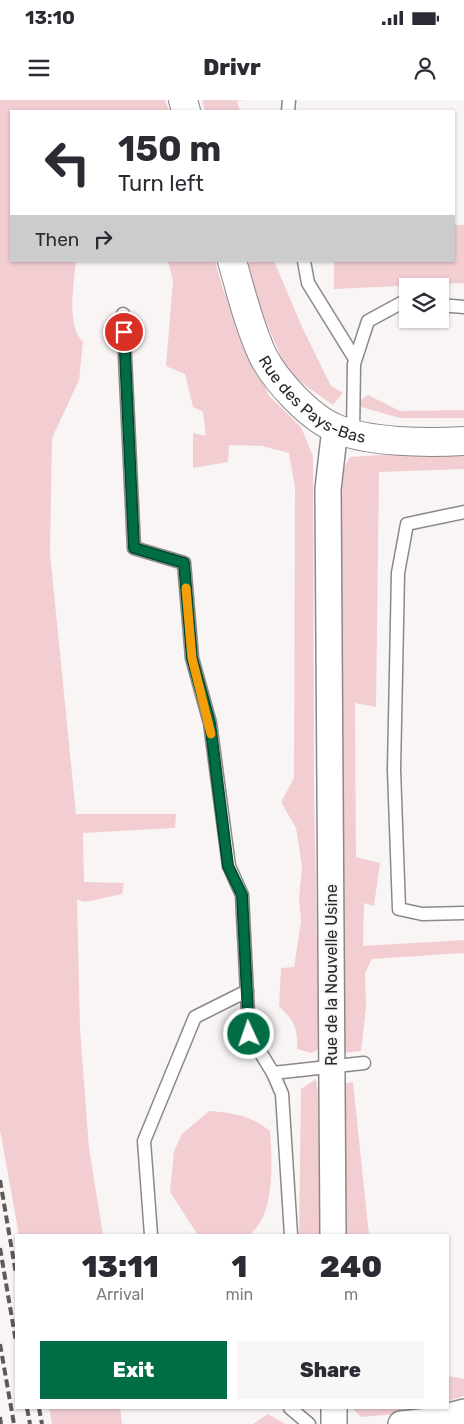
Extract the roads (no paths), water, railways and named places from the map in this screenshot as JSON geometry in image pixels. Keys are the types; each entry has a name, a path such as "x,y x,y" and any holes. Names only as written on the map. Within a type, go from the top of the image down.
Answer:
{"street":[{"name":"Rue des Pays-Bas","path":"232,262 263,356 279,381 300,403 344,431 396,441 464,441"},
{"name":"Rue de la Nouvelle Usine","path":"333,1234 328,489 344,431"},
{"path":"334,1409 334,1424"},
{"path":"402,1424 430,1421 464,1413"}],"lane":[{"path":"304,262 308,283 355,359"},
{"path":"344,431 355,359 368,321 399,304"},
{"path":"449,306 464,307"},
{"path":"123,314 134,548 184,563 192,658 210,723 228,866 242,895 249,1034 273,1073 282,1094 291,1234"},
{"path":"464,512 407,524 398,573 394,770 399,909 422,914 464,913"},
{"path":"151,1234 144,1140 195,1017 247,991"},
{"path":"273,1073 364,1064"},
{"path":"291,1409 309,1424"}],"railway":[{"path":"0,1180 15,1268"},
{"path":"0,1248 15,1336"},
{"path":"0,1344 14,1424"},
{"path":"27,1409 30,1424"},
{"path":"39,1409 42,1424"},
{"path":"0,1417 1,1424"}]}
